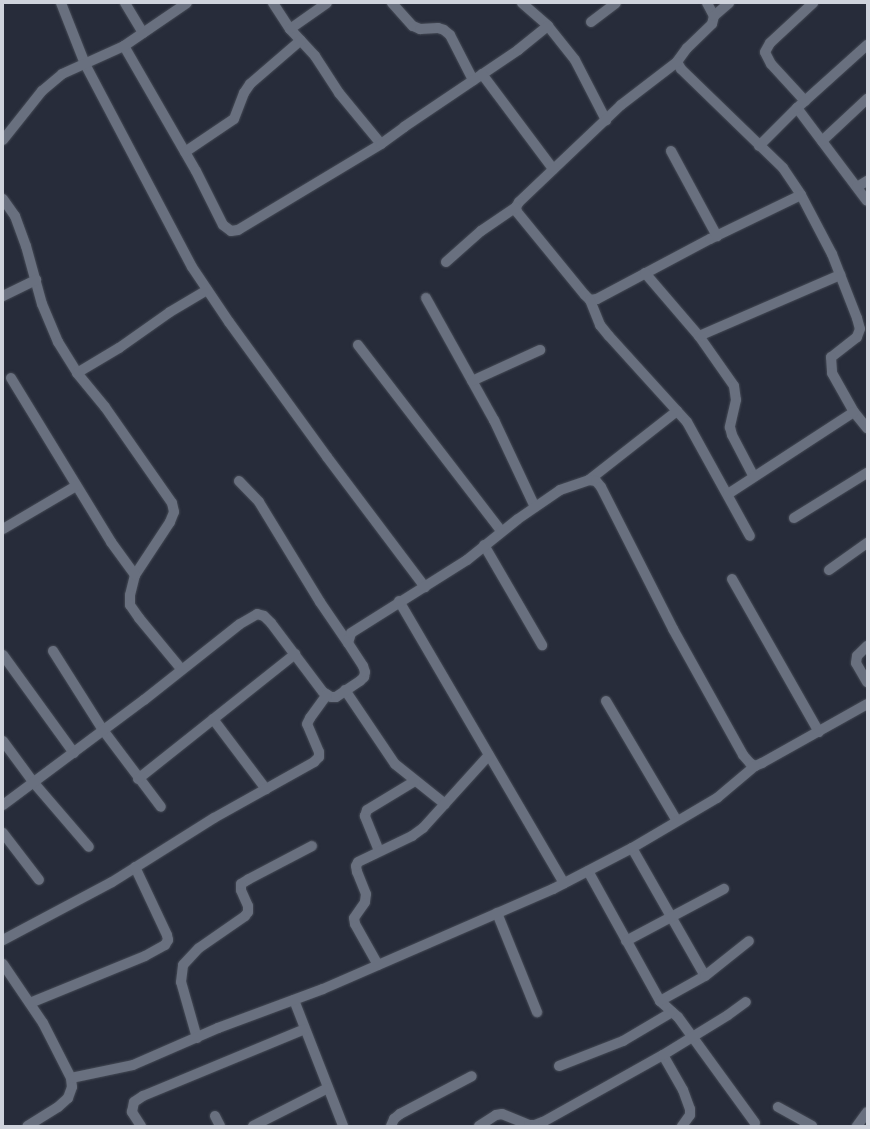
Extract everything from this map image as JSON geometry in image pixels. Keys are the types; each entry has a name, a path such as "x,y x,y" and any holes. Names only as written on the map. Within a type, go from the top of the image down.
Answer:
{"street":[{"path":"61,3 85,64 192,267 322,451 425,587"},
{"path":"125,3 143,34"},
{"path":"3,140 42,91 62,74 124,46 188,3"},
{"path":"272,3 290,29 315,56 339,93 381,144"},
{"path":"290,29 327,3"},
{"path":"392,3 413,26 420,29 438,28 444,30 450,35 473,80"},
{"path":"591,22 616,3"},
{"path":"707,3 714,16"},
{"path":"446,262 481,231 516,207 553,169 621,105 677,62 687,48 712,24 714,16 729,3"},
{"path":"813,3 770,43 765,52 771,64 801,105 822,141 867,201"},
{"path":"530,5 575,60 606,120"},
{"path":"124,46 185,152 223,225 231,231 238,230 381,144 518,50 548,26"},
{"path":"185,152 234,119 244,93 250,84 301,40"},
{"path":"759,146 801,105 867,45"},
{"path":"677,62 681,69 783,168 801,195 832,254 857,318 862,338 831,357 832,373 854,412 867,428"},
{"path":"482,74 553,169"},
{"path":"822,141 867,99"},
{"path":"671,151 717,236"},
{"path":"857,187 867,181"},
{"path":"590,300 597,298 717,236 801,195"},
{"path":"3,199 15,216 36,280 42,304 58,342 77,373 106,407 172,504 174,512 170,522 135,575 130,595 130,605 182,670"},
{"path":"516,207 517,212 590,300 600,325 687,422 750,536"},
{"path":"645,273 699,336 734,386 736,400 730,427 732,435 754,477"},
{"path":"699,336 840,275"},
{"path":"3,296 36,280"},
{"path":"77,373 119,348 170,312 207,290"},
{"path":"426,298 494,420 535,507"},
{"path":"358,345 501,531"},
{"path":"472,381 540,350"},
{"path":"11,378 111,542 135,575"},
{"path":"348,642 351,633 399,601 425,587 467,560 501,531 560,490 589,480 677,411"},
{"path":"728,494 854,412"},
{"path":"794,518 867,473"},
{"path":"589,480 596,481 601,487 673,629 743,755 755,766"},
{"path":"3,805 74,753 240,624 256,614 264,616 327,695 336,697 364,677 365,672 363,666 308,583 259,502 239,481"},
{"path":"3,528 76,486"},
{"path":"829,570 867,543"},
{"path":"484,545 542,645"},
{"path":"732,579 819,732"},
{"path":"399,601 564,883"},
{"path":"867,646 857,656 856,663 867,682"},
{"path":"53,651 103,730 138,779 161,807"},
{"path":"138,779 295,654"},
{"path":"3,656 74,753"},
{"path":"345,690 395,764 445,804"},
{"path":"3,940 135,867 214,818 314,762 319,757 308,724 310,718 327,695"},
{"path":"606,701 677,822"},
{"path":"71,1078 133,1065 378,965 564,883 632,848 677,822 717,798 755,766 819,732 867,704"},
{"path":"213,719 266,789"},
{"path":"3,741 34,783 89,847"},
{"path":"378,965 357,929 354,918 365,902 366,894 356,866 363,858 412,836 423,828 488,755"},
{"path":"379,851 365,816 367,810 415,781"},
{"path":"3,833 39,880"},
{"path":"197,1038 181,982 183,965 199,948 245,916 248,912 248,906 243,896 242,884 248,879 312,846"},
{"path":"632,848 705,976"},
{"path":"30,1003 145,956 165,945 168,940 167,935 135,867"},
{"path":"588,871 660,1002 672,1012 692,1036 755,1123"},
{"path":"626,941 724,889"},
{"path":"497,913 537,1012"},
{"path":"660,1002 705,976 749,941"},
{"path":"3,964 43,1023 71,1078 72,1087 68,1098 58,1107 28,1126"},
{"path":"294,1000 343,1126"},
{"path":"479,1126 496,1115 502,1114 520,1123 536,1125 663,1055 746,1002"},
{"path":"559,1066 623,1041 672,1012"},
{"path":"141,1126 132,1112 134,1102 143,1096 305,1029"},
{"path":"663,1055 683,1090 690,1109 690,1115 682,1126"},
{"path":"391,1126 394,1119 400,1114 472,1076"},
{"path":"253,1126 328,1088"},
{"path":"778,1107 812,1126"},
{"path":"857,1126 867,1112"}]}
